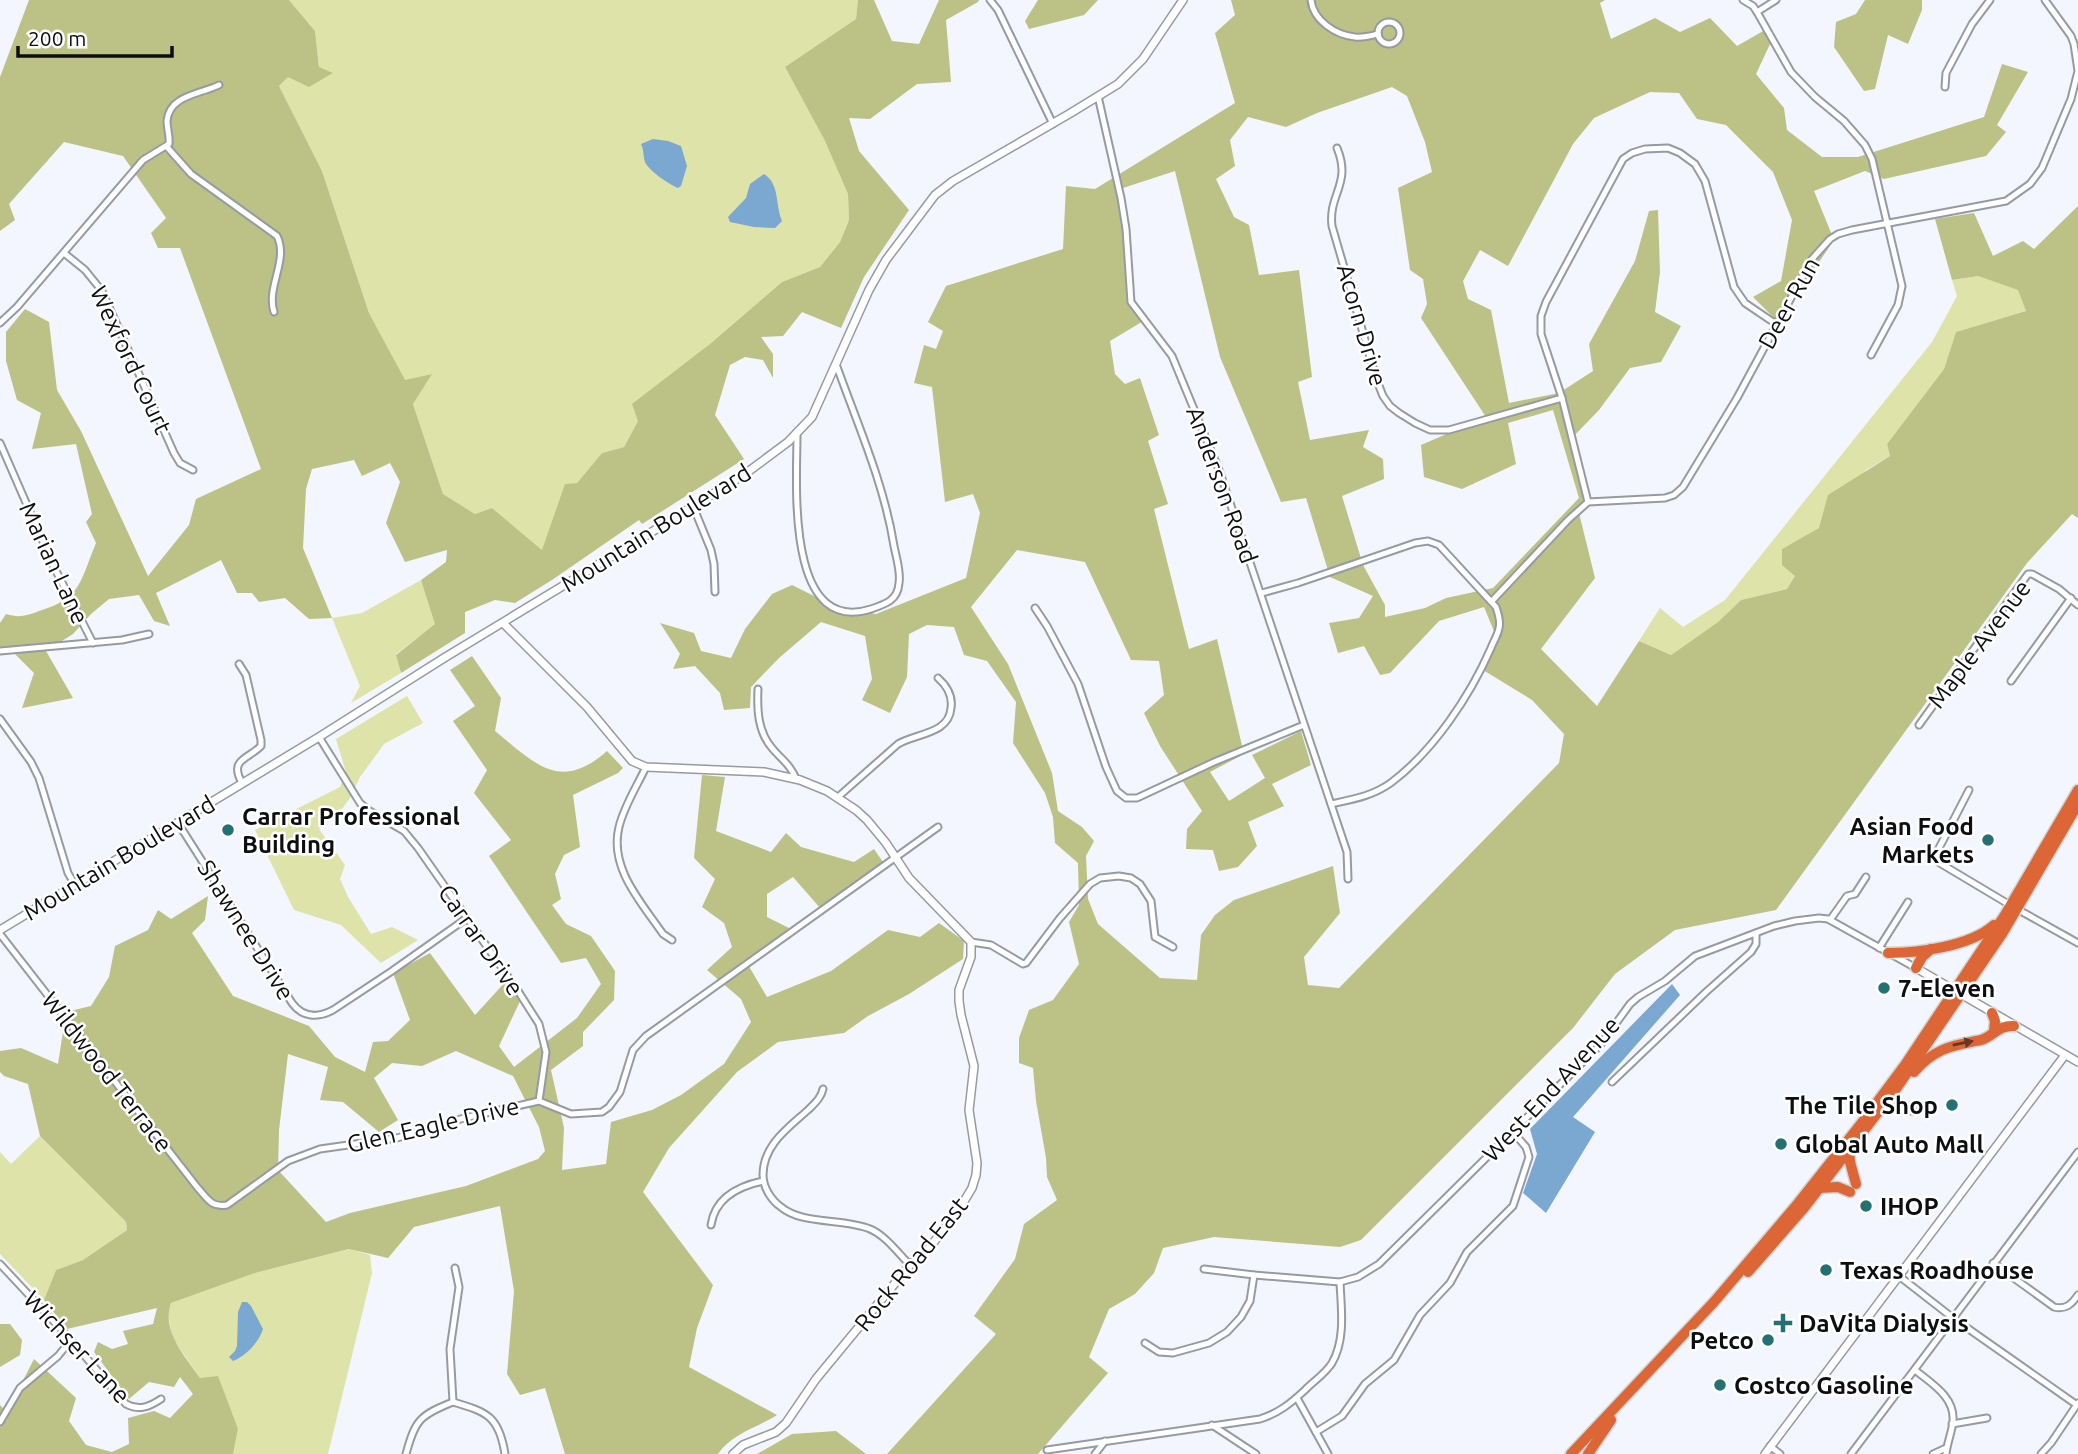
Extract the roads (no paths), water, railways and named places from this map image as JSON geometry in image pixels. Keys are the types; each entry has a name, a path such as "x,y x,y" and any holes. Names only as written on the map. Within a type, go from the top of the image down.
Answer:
{"highway":[{"path":"1884,951 1931,948 1974,939 1987,931 2011,910 2078,790"},
{"path":"1896,1089 2078,804"},
{"path":"1916,968 1931,948"},
{"path":"1571,1454 1714,1302 1795,1207 1864,1120 1958,992"},
{"path":"1992,1013 1996,1021 1994,1031"},
{"path":"1580,1454 1766,1253 1896,1089 1923,1061 1942,1048 1987,1038 1994,1031 2014,1026"},
{"path":"1881,1108 1902,1105 1912,1110"},
{"path":"1819,1188 1853,1188 1849,1150"},
{"path":"1588,1454 1611,1420"}],"street":[{"path":"990,0 998,10 1053,124"},
{"name":"Mountain Boulevard","path":"0,932 745,474 797,434 812,417 869,290 886,260 935,195 953,181 1118,84 1143,60 1183,0"},
{"path":"1311,0 1313,12 1332,29 1356,37 1378,34"},
{"path":"1743,0 1758,12 1791,72 1844,121 1865,145 1872,159 1901,278 1901,296 1871,355"},
{"path":"1758,12 1776,0"},
{"path":"1945,87 1946,73 1972,24 1990,0"},
{"name":"Deer Run","path":"1588,502 1665,498 1674,495 1683,487 1737,398 1817,251 1838,234 2006,201 2030,184 2042,167 2071,99 2078,71 2071,36 2045,0"},
{"path":"1387,22 1395,23 1399,31 1399,37 1392,43 1384,43 1378,34 1379,28 1387,22"},
{"path":"0,323 17,307 143,160 167,146 170,139 167,123 175,102 219,85"},
{"name":"Anderson Road","path":"1098,96 1126,229 1131,302 1167,346 1219,470 1347,852 1348,879"},
{"path":"167,146 191,174 277,236 281,252 271,297 274,312"},
{"name":"Acorn Drive","path":"1337,148 1343,171 1331,215 1332,226 1377,381 1390,406 1415,423 1436,431 1562,398"},
{"path":"1492,601 1588,502 1562,398 1541,334 1542,311 1623,159 1632,153 1668,148 1695,164 1705,181 1734,287 1745,303 1776,324"},
{"name":"Wexford Court","path":"64,253 85,270 102,291 174,453 180,463 193,470"},
{"path":"797,434 800,542 812,587 826,603 858,613 889,603 896,595 900,579 889,515 836,364"},
{"name":"Marian Lane","path":"0,443 54,567 93,643"},
{"path":"693,506 711,550 715,592"},
{"path":"1262,593 1415,542 1428,541 1439,545 1492,601 1499,616 1499,629 1474,682 1437,736 1409,768 1382,788 1359,799 1331,804"},
{"name":"Maple Avenue","path":"1919,724 2028,574 2059,589 2078,605"},
{"path":"2011,681 2071,598"},
{"path":"1035,608 1078,684 1117,791 1126,798 1137,799 1214,762 1304,724"},
{"path":"503,624 587,707 632,761 646,767 764,772 816,785 838,797 867,820 924,896 971,942 991,946 1023,964 1027,963 1053,927 1090,884 1110,876 1131,878 1140,884 1151,901 1155,937 1173,947"},
{"path":"0,651 122,640 149,634"},
{"path":"239,664 246,675 261,740 261,746 240,761 237,774 242,783"},
{"path":"838,797 898,744 934,731 945,724 950,714 951,701 948,690 938,678"},
{"path":"758,689 758,718 765,738 770,747 793,770 796,779"},
{"path":"0,719 31,762 39,778 68,873 75,885"},
{"name":"Carrar Drive","path":"319,737 360,803 404,831 539,1024 545,1052 539,1101"},
{"path":"646,767 618,829 619,861 627,881 663,934 672,940"},
{"path":"1969,790 1937,852 1938,862 2011,910 2078,943"},
{"name":"Shawnee Drive","path":"178,823 292,1003 303,1014 312,1016 333,1010 467,918"},
{"name":"Glen Eagle Drive","path":"218,1206 227,1205 294,1158 320,1149 397,1138 464,1118 539,1101 570,1114 602,1112 621,1092 634,1051 646,1036 938,827"},
{"path":"1866,877 1855,894 1847,896 1830,920 2078,1062"},
{"path":"1884,951 1908,902"},
{"name":"West End Avenue","path":"1204,1269 1340,1282 1359,1277 1379,1264 1601,1044 1638,997 1665,981 1702,952 1796,921 1819,918 1830,920"},
{"name":"Wildwood Terrace","path":"0,932 197,1187 212,1204 218,1206"},
{"path":"1612,1082 1751,952 1756,944 1756,933"},
{"name":"Rock Road East","path":"733,1454 744,1445 776,1432 786,1423 816,1379 910,1265 929,1248 957,1213 972,1188 977,1163 969,1110 974,1066 959,1001 959,990 971,957 971,942"},
{"path":"1765,1454 2065,1055"},
{"path":"823,1088 818,1100 770,1148 764,1163 763,1181 774,1200 787,1212 868,1228 881,1236 910,1265"},
{"path":"1316,1432 1342,1416 1365,1384 1394,1360 1420,1315 1450,1283 1467,1252 1513,1206 1529,1157 1526,1147 1513,1132"},
{"path":"1851,1454 2078,1152"},
{"path":"712,1224 718,1207 733,1192 743,1186 763,1181"},
{"path":"1993,1263 2054,1307 2067,1307 2078,1295"},
{"name":"Wichser Lane","path":"0,1264 126,1404 134,1408 144,1408 160,1399"},
{"path":"453,1402 450,1349 459,1287 455,1268"},
{"path":"1145,1343 1159,1352 1173,1353 1209,1343 1227,1332 1241,1317 1250,1301 1254,1275"},
{"path":"1899,1276 1953,1318 2077,1404 2041,1454"},
{"path":"1047,1450 1274,1415 1297,1398 1330,1366 1339,1347 1340,1282"},
{"path":"0,1422 20,1388 58,1356 71,1340"},
{"path":"1915,1370 1946,1397 1952,1412 1946,1451 1933,1454"},
{"path":"1297,1398 1328,1454"},
{"path":"406,1454 412,1431 419,1421 427,1413 453,1402 484,1412 503,1440 505,1454"},
{"path":"1952,1424 1987,1418"},
{"path":"1212,1425 1256,1454"},
{"path":"1095,1454 1105,1441"},
{"path":"1770,1446 1780,1454"},
{"path":"2048,1447 2055,1454"}],"water":[{"path":"653,139 681,146 687,166 678,188 660,177 645,162 641,144"},
{"path":"764,174 773,183 782,221 775,228 730,222 728,217 746,198 750,184"},
{"path":"1672,984 1680,995 1573,1117 1595,1132 1546,1213 1523,1193 1537,1154 1530,1129"},
{"path":"242,1302 251,1306 263,1329 251,1348 233,1361 229,1357 237,1346 238,1312"}],"place":[{"name":"Carrar Professional Building","path":"228,830"},
{"name":"Asian Food Markets","path":"1988,840"},
{"name":"7-Eleven","path":"1884,988"},
{"name":"The Tile Shop","path":"1952,1105"},
{"name":"Global Auto Mall","path":"1781,1144"},
{"name":"IHOP","path":"1866,1206"},
{"name":"Texas Roadhouse","path":"1826,1270"},
{"name":"DaVita Dialysis","path":"1783,1323"},
{"name":"Petco","path":"1768,1340"},
{"name":"Costco Gasoline","path":"1720,1385"}]}
